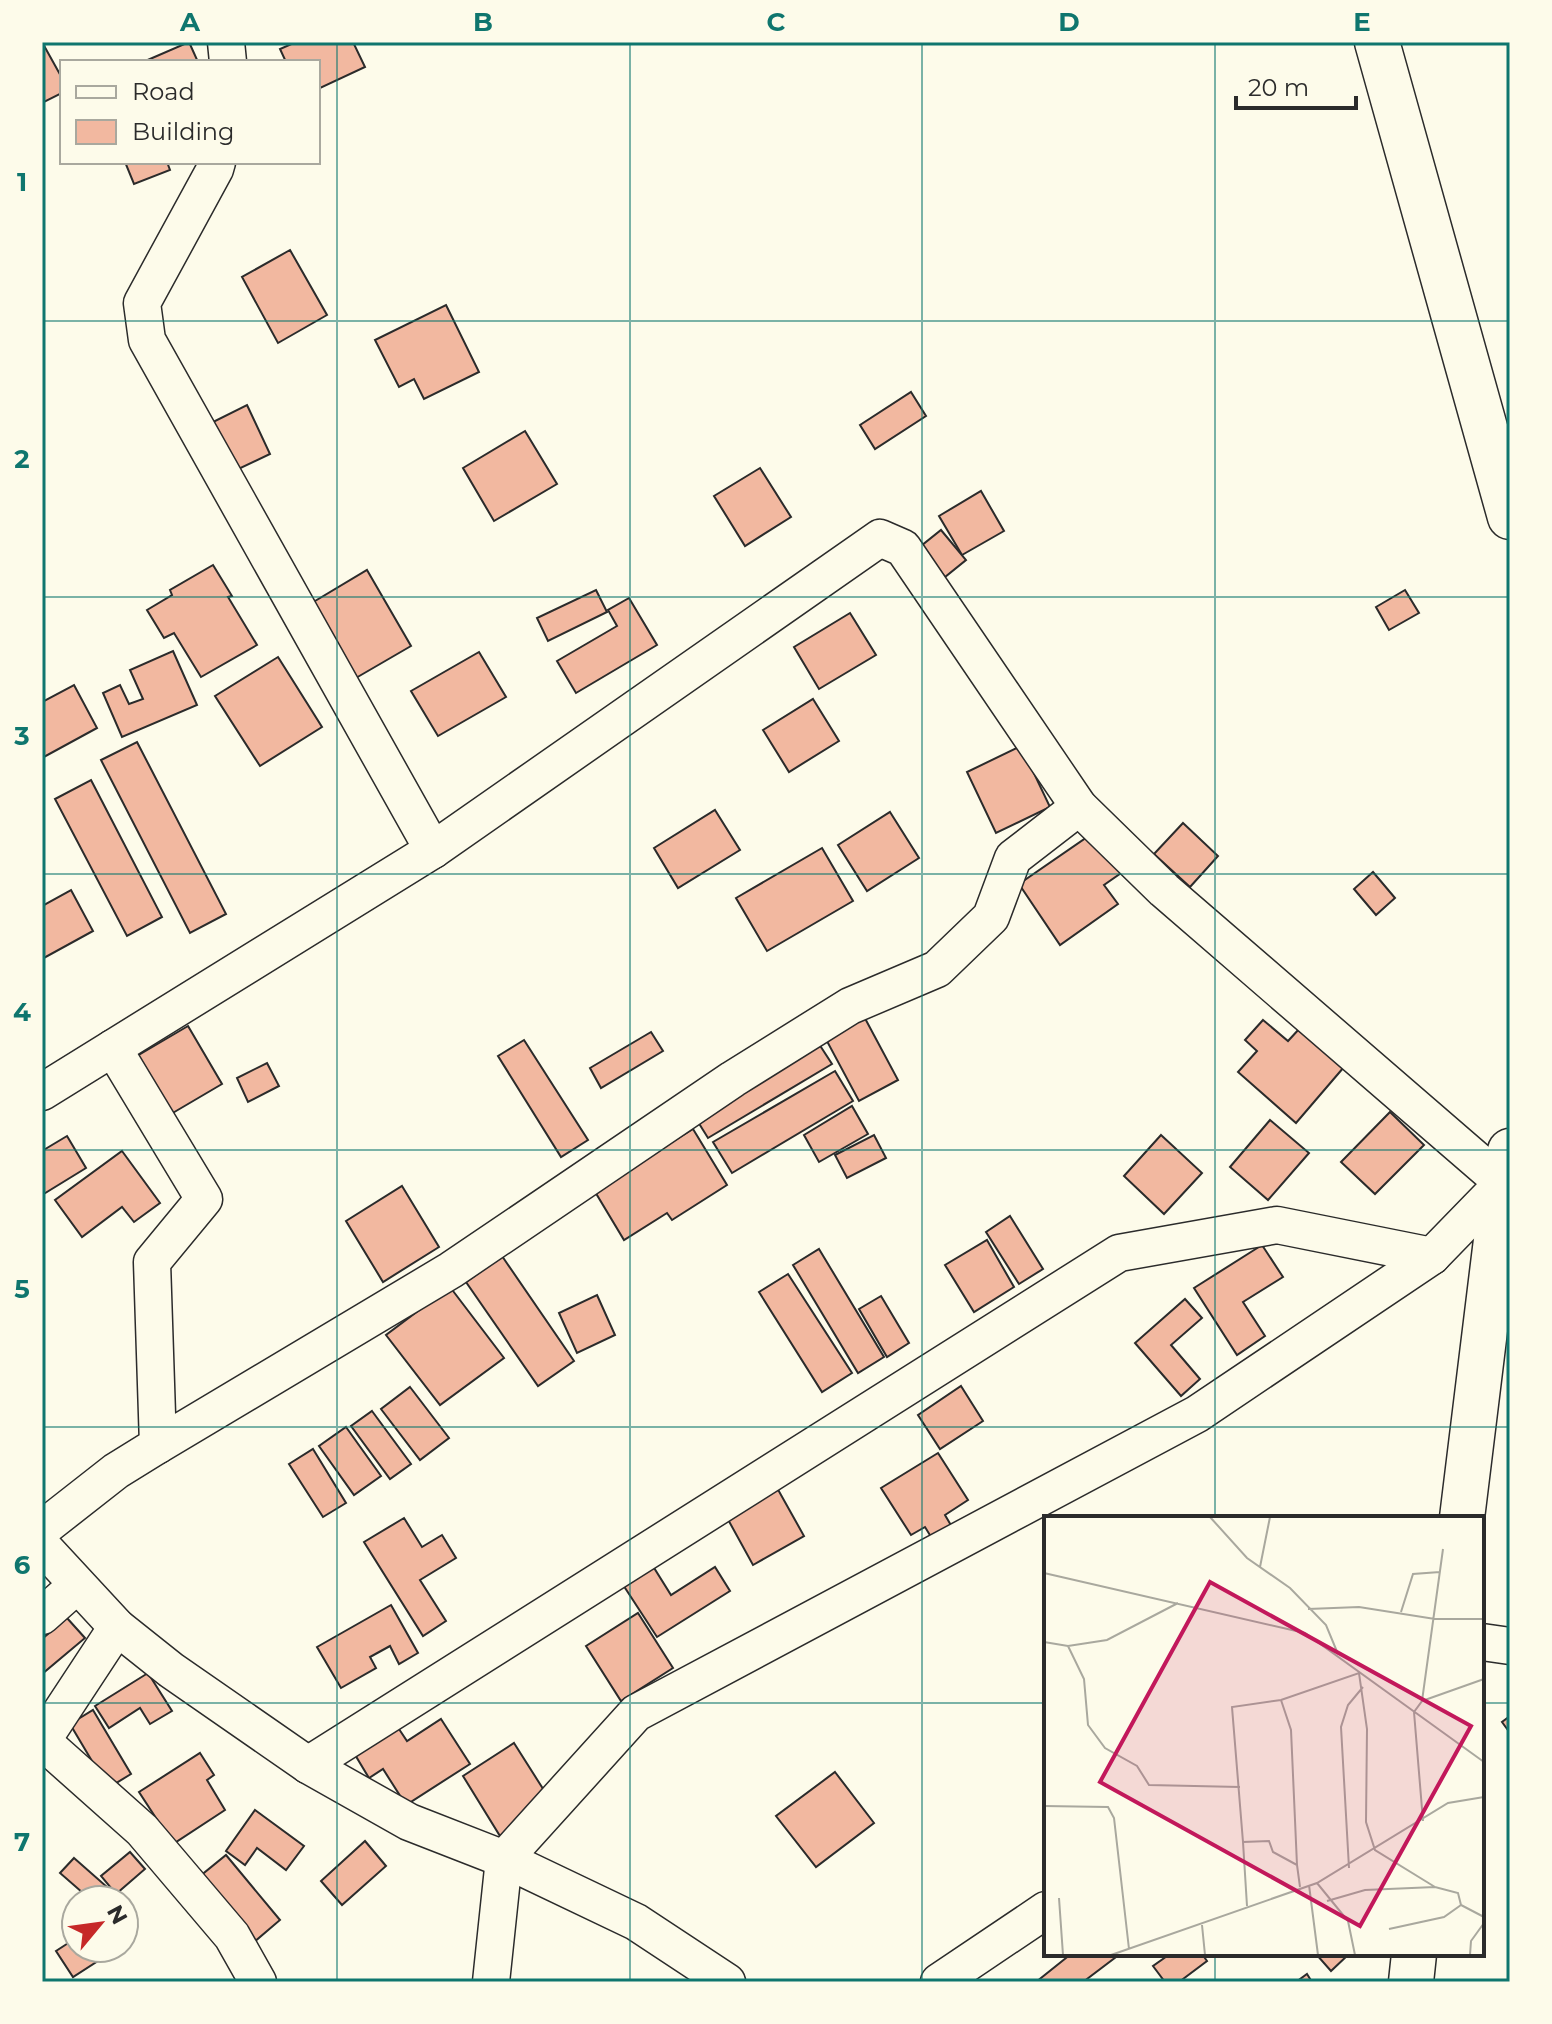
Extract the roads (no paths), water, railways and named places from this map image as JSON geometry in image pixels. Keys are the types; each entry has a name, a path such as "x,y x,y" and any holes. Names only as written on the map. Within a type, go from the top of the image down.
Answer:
{"main road":[{"path":"1377,42 1510,517"},
{"path":"1462,1516 1506,1167"},
{"path":"1411,1982 1414,1956"}],"street":[{"path":"216,164 142,303 147,340 433,850"},
{"path":"42,1092 433,850 880,538 903,548 1079,807 1164,890 1506,1167 1432,1256 1197,1414 636,1713 504,1859 491,1982"},
{"path":"42,1529 116,1471 451,1270 733,1079 850,1006 937,969 991,917 1013,858 1079,807"},
{"path":"113,1048 204,1199 152,1262 158,1445"},
{"path":"308,1765 1119,1253 1277,1225 1432,1256"},
{"path":"42,1546 117,1627 171,1670 308,1765 409,1822 504,1859 636,1922 727,1982"},
{"path":"42,1616 77,1585"},
{"path":"117,1627 42,1741 151,1840 232,1936 258,1982"},
{"path":"1484,1642 1510,1646"},
{"path":"939,1982 1044,1911"}]}
